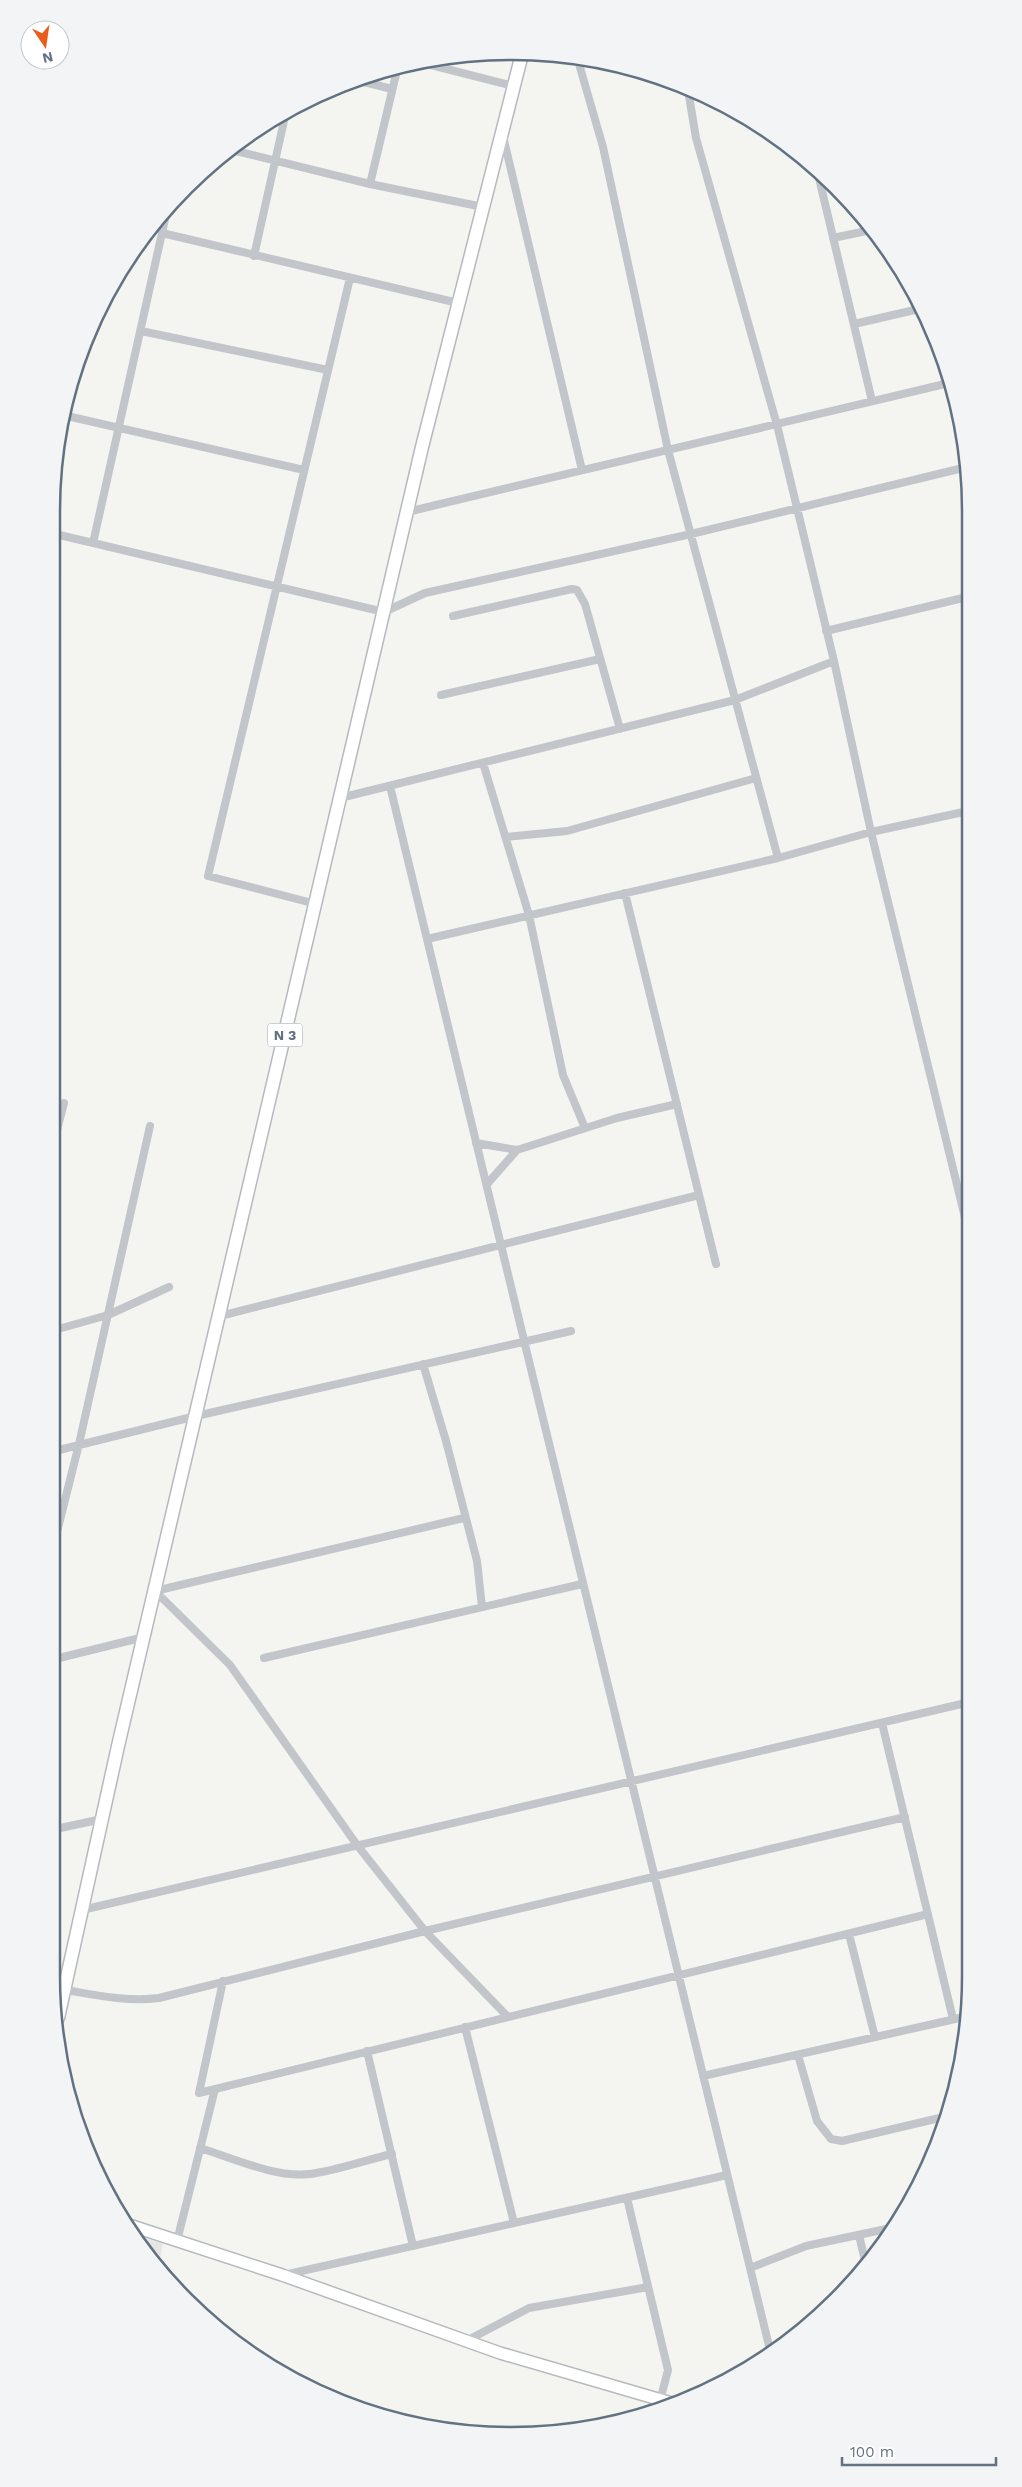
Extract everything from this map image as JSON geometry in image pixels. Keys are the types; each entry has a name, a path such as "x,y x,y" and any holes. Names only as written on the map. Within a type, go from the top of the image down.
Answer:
{"main road":[{"name":"N 3","path":"61,2006 144,1637 407,512 520,60"}],"street":[{"path":"579,66 603,147 668,450 778,858"},
{"path":"437,67 513,86"},
{"path":"370,184 396,75"},
{"path":"369,83 392,89"},
{"path":"689,97 696,138 777,425 834,661 871,832 962,1201"},
{"path":"254,256 284,121"},
{"path":"502,132 582,470"},
{"path":"238,152 370,184 483,208"},
{"path":"820,183 872,401"},
{"path":"93,543 164,223"},
{"path":"833,238 865,231"},
{"path":"162,233 458,303"},
{"path":"316,904 208,876 350,278"},
{"path":"854,324 914,310"},
{"path":"141,331 328,370"},
{"path":"407,512 944,385"},
{"path":"70,417 304,470"},
{"path":"60,535 384,612 424,594 691,534 960,469"},
{"path":"453,616 562,591 577,590 585,604 620,729"},
{"path":"826,631 962,598"},
{"path":"441,696 600,659"},
{"path":"340,798 735,700 834,661"},
{"path":"483,763 529,916 563,1075 585,1128"},
{"path":"506,837 567,831 756,778"},
{"path":"390,786 476,1143 488,1183 582,1584 769,2346"},
{"path":"427,939 778,858 871,832 962,812"},
{"path":"626,893 716,1264"},
{"path":"60,1118 64,1103"},
{"path":"476,1143 517,1150 585,1128 677,1104"},
{"path":"60,1520 79,1444 150,1126"},
{"path":"488,1183 517,1150"},
{"path":"220,1316 699,1194"},
{"path":"60,1328 108,1315 169,1287"},
{"path":"60,1449 196,1416 571,1331"},
{"path":"422,1364 446,1441 476,1561 482,1607"},
{"path":"155,1591 464,1518"},
{"path":"264,1658 582,1584"},
{"path":"155,1591 230,1665 358,1845 425,1931 507,2016"},
{"path":"60,1658 144,1637"},
{"path":"82,1910 962,1704"},
{"path":"882,1722 953,2019"},
{"path":"65,1990 139,2000 160,1998 425,1931 904,1818"},
{"path":"60,1828 102,1819"},
{"path":"223,1982 199,2093 928,1914"},
{"path":"848,1934 875,2037"},
{"path":"703,2076 960,2018"},
{"path":"465,2027 514,2223"},
{"path":"367,2051 414,2246"},
{"path":"798,2055 817,2121 831,2139 842,2141 939,2118"},
{"path":"177,2241 215,2089"},
{"path":"200,2148 274,2171 301,2174 309,2174 392,2154"},
{"path":"282,2275 728,2175"},
{"path":"136,2227 282,2275 466,2341 660,2401 668,2370 626,2198"},
{"path":"750,2268 806,2246 884,2229"},
{"path":"859,2235 864,2257"},
{"path":"466,2341 529,2308 648,2287"}],"shaded area":[{"path":"144,2238 163,2244 160,2259"}]}
